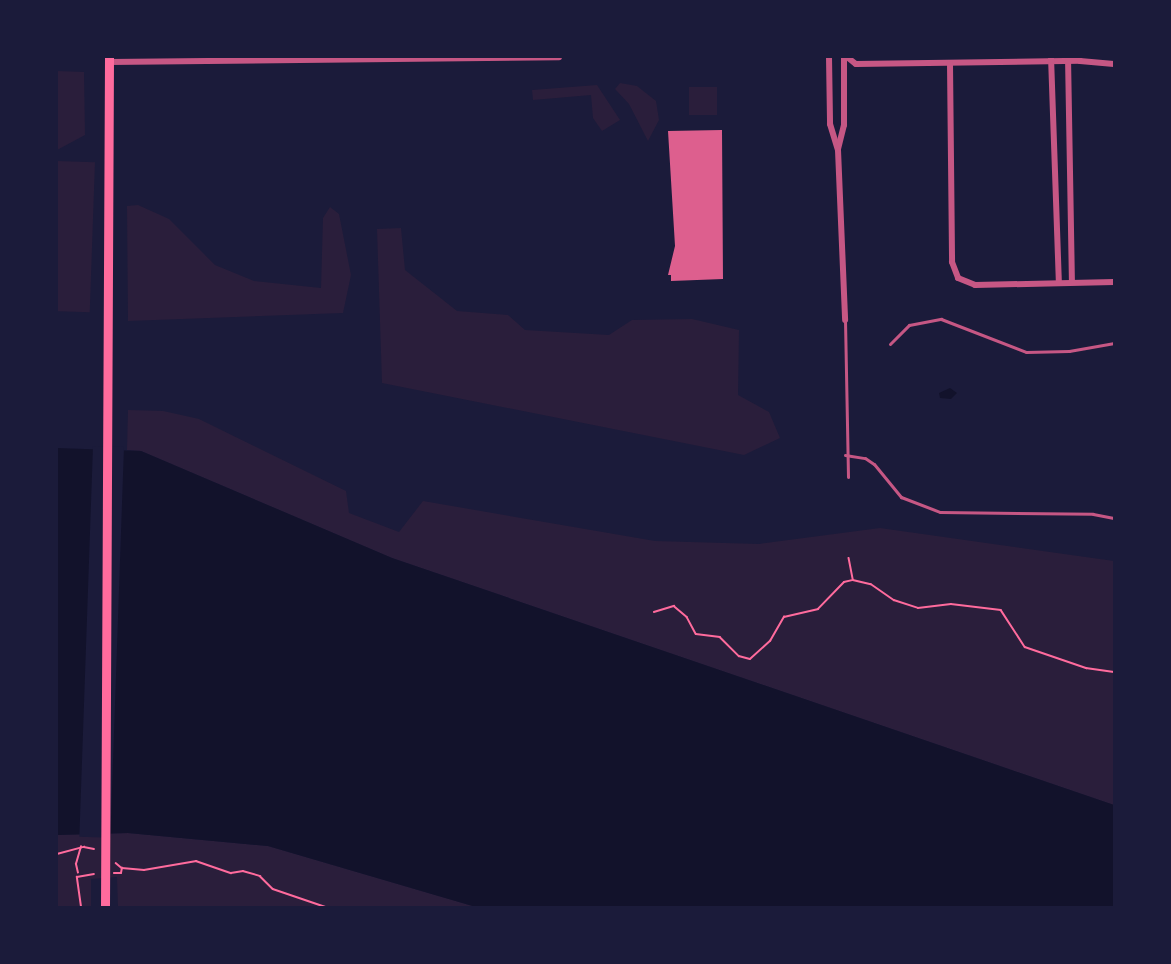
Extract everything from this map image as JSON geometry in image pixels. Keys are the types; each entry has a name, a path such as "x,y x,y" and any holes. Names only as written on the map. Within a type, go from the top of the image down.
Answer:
{"main road":[{"path":"105,907 110,59"}],"street":[{"path":"110,59 559,57"},
{"path":"829,57 830,124 838,150 845,320"},
{"path":"838,150 844,124 846,57"},
{"path":"846,57 856,64 950,64 1078,59 1114,64"},
{"path":"1051,60 1059,282"},
{"path":"1068,60 1072,282"},
{"path":"950,64 952,262 958,278 975,285 1114,282"}],"lane":[{"path":"890,344 909,325 941,319 1026,352 1069,351 1114,343"},
{"path":"845,320 845,455 848,477"},
{"path":"845,455 874,464 901,497 940,512 1093,514 1114,518"}],"path":[{"path":"849,558 853,580"},
{"path":"654,612 674,606 687,617 696,634 720,638 739,656 750,659 770,641 784,616 818,609 844,582 853,580 871,584 894,600 918,608 951,604 1001,610 1024,647 1086,668 1114,672"},
{"path":"57,854 81,847 99,852"},
{"path":"81,847 76,862 81,907"},
{"path":"115,863 122,868 144,870 196,861 231,873 243,871 260,876 273,889 326,907"},
{"path":"110,873 121,873 122,868"},
{"path":"78,874 100,874"}],"shaded area":[{"path":"57,71 84,72 85,135 57,150"},
{"path":"620,83 637,86 656,101 659,120 648,141 629,104 615,89"},
{"path":"597,85 620,120 602,131 593,118 591,95 533,100 532,90"},
{"path":"689,87 717,87 717,115 689,115"},
{"path":"57,161 95,162 90,312 57,311"},
{"path":"138,205 169,219 215,265 254,281 321,288 323,218 330,207 339,214 351,275 343,313 128,321 127,206"},
{"path":"401,228 405,270 457,311 508,315 525,330 609,335 632,320 692,319 739,330 738,395 769,412 780,438 744,455 382,383 377,229"},
{"path":"950,388 957,393 951,399 940,398 939,393"},
{"path":"128,410 163,411 199,419 346,491 349,513 399,532 423,501 655,541 759,544 880,528 1114,561 1114,805 392,558 141,451 127,450"},
{"path":"57,448 141,451 392,558 1114,805 1114,907 476,907 268,846 128,833 57,835"},
{"path":"128,833 268,846 476,907 118,907 117,877 91,879 91,907 57,907 57,835"}],"pier":[{"path":"93,446 124,447 110,838 79,837"}],"building":[{"path":"722,130 723,279 671,281 671,275 668,275 675,246 668,131"}]}
